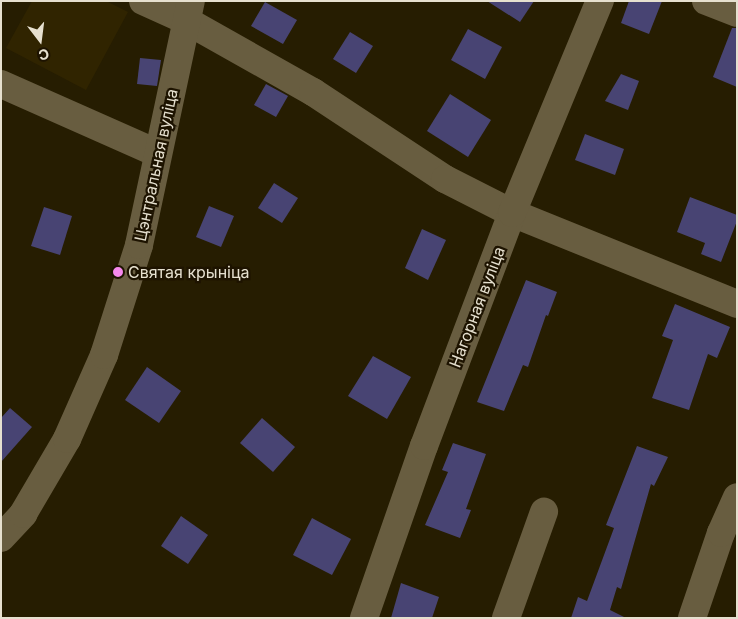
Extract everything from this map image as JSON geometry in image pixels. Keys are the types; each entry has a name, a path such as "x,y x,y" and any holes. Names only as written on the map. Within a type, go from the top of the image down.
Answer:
{"street":[{"path":"143,1 189,11 446,179 512,213 737,304"},
{"name":"Нагорная вуліца","path":"364,618 424,446 512,213 600,1"},
{"path":"706,1 737,14"},
{"name":"Цэнтральная вуліца","path":"1,538 23,514 67,439 104,355 139,245 157,153 189,11"},
{"path":"1,84 157,153"},
{"path":"692,618 721,533 737,497"},
{"path":"506,618 544,512"}],"shaded area":[{"path":"32,1 106,1 128,12 86,90 6,48"}],"building":[{"path":"487,1 534,1 520,22"},
{"path":"629,1 662,1 649,34 621,23"},
{"path":"265,2 297,20 283,44 251,26"},
{"path":"732,28 737,28 737,87 713,77"},
{"path":"468,29 502,47 485,79 451,60"},
{"path":"350,32 373,46 356,73 333,59"},
{"path":"140,58 161,60 157,86 137,84"},
{"path":"621,74 639,81 628,110 605,101"},
{"path":"266,84 288,96 276,117 254,105"},
{"path":"450,94 491,120 468,157 427,131"},
{"path":"585,134 624,149 615,175 575,160"},
{"path":"274,183 298,198 282,223 258,208"},
{"path":"690,197 737,215 737,221 721,262 701,254 705,243 677,232"},
{"path":"209,206 234,216 221,247 196,237"},
{"path":"44,207 72,216 60,255 31,246"},
{"path":"422,229 446,240 428,280 405,268"},
{"path":"526,280 557,292 548,316 546,315 528,367 523,365 504,411 477,402"},
{"path":"675,304 730,327 717,358 708,354 689,410 652,398 673,340 662,336"},
{"path":"373,356 411,377 387,419 348,396"},
{"path":"147,367 181,391 159,423 125,400"},
{"path":"10,408 32,427 1,462 1,418"},
{"path":"262,418 295,447 273,472 240,443"},
{"path":"453,443 486,454 466,509 471,510 460,538 425,525 448,472 442,470"},
{"path":"637,446 668,457 654,486 651,484 621,589 617,587 610,610 626,618 571,618 578,597 587,601 614,528 606,525"},
{"path":"181,516 208,535 188,564 161,546"},
{"path":"312,518 351,539 332,575 293,555"},
{"path":"401,583 439,597 432,618 391,618"}],"place":[{"name":"Святая крыніца","path":"118,272"}]}
